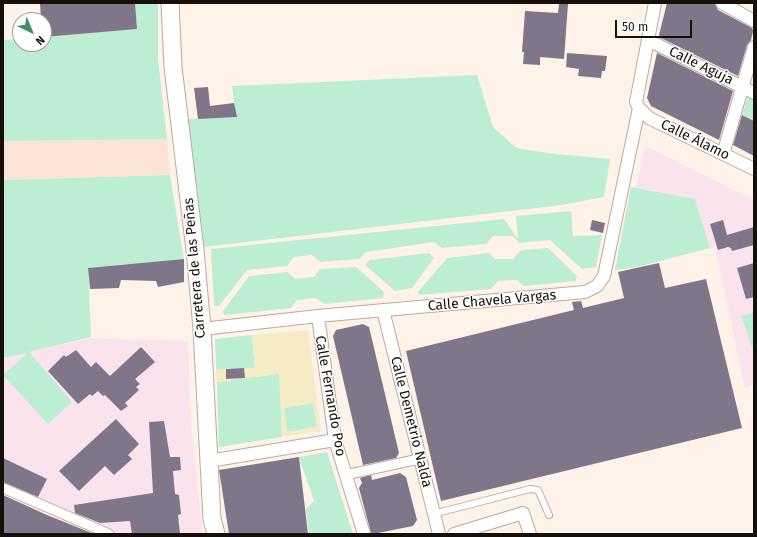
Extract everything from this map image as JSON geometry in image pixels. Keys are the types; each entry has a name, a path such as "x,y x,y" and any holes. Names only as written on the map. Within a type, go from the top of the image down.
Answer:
{"main road":[{"name":"Carretera de las Peñas","path":"170,3 173,67 195,250 202,329 212,519 216,534"}],"street":[{"name":"Calle Chavela Vargas","path":"202,329 318,316 585,292 597,286 604,276 639,108 636,102 655,3"},
{"path":"722,3 754,21"},
{"name":"Calle Aguja","path":"648,40 754,92"},
{"path":"723,154 754,47"},
{"name":"Calle Álamo","path":"639,108 649,118 754,169"},
{"name":"Calle Demetrio Nalda","path":"383,310 438,534"},
{"name":"Calle Fernando Poo","path":"318,316 318,327 335,440 364,534"},
{"path":"209,461 335,440"},
{"name":"Calle Fernando Poo","path":"345,475 420,459"},
{"path":"3,488 103,533"},
{"path":"454,534 524,513 530,534"}],"lane":[{"path":"433,514 530,489 538,490 549,515"}],"shaded area":[{"path":"167,139 170,175 3,180 3,141"},
{"path":"645,146 754,200 754,385 745,388 715,247 710,248 695,199 636,188"},
{"path":"91,338 188,341 191,424 203,534 118,534 97,523 76,516 3,483 3,358"}],"green space":[{"path":"135,3 158,3 158,59 167,139 3,141 3,40 12,39 12,52 52,52 52,36 137,29"},
{"path":"477,75 493,127 514,146 521,149 556,154 610,159 604,197 562,205 204,247 187,119 236,117 232,86"},
{"path":"750,97 754,99 754,121 742,115 747,99"},
{"path":"170,175 184,259 88,268 91,337 29,352 72,402 48,424 3,375 28,353 3,358 3,180"},
{"path":"631,187 695,199 710,248 637,267 615,270"},
{"path":"571,211 573,236 602,235 596,267 582,269 550,240 519,243 513,236 493,236 486,244 442,248 434,242 366,252 359,259 320,262 312,255 294,257 287,266 247,270 219,306 214,306 211,249 504,219 518,239 516,216"},
{"path":"548,248 577,276 576,281 524,286 517,280 498,281 491,289 419,295 418,292 447,258 489,253 495,259 513,259 521,250"},
{"path":"429,253 434,258 412,288 395,291 365,265 370,260"},
{"path":"356,267 384,292 383,298 324,304 316,298 297,300 291,308 224,315 223,311 249,276 287,272 295,279 314,277 320,269"},
{"path":"754,312 754,353 741,316"},
{"path":"252,335 255,368 216,369 215,339"},
{"path":"313,369 281,407 282,437 219,447 217,382"},
{"path":"314,403 317,427 287,432 283,408"},
{"path":"327,452 353,534 309,534 306,509 314,501 299,457"}],"sand":[{"path":"308,330 321,431 282,437 279,374 217,382 216,369 255,368 252,335","holes":["313,403 317,427 287,432 284,408"]}],"building":[{"path":"40,3 135,3 137,29 52,36 52,12 41,12"},
{"path":"667,3 715,3 718,10 752,28 753,31 751,40 747,45 738,76 661,38 659,35"},
{"path":"559,4 568,4 564,59 540,57 540,65 523,64 524,52 522,52 525,11 558,13"},
{"path":"567,53 607,56 605,71 602,71 601,78 578,76 579,69 566,67"},
{"path":"657,53 733,91 719,140 651,106 647,98"},
{"path":"208,87 210,106 234,103 237,117 198,119 194,88"},
{"path":"742,115 754,121 754,156 733,145"},
{"path":"592,220 605,223 603,233 590,230"},
{"path":"723,220 727,235 754,227 754,245 732,251 731,248 728,247 718,250 710,224"},
{"path":"184,259 184,282 158,287 156,281 121,280 119,288 90,289 88,268"},
{"path":"659,263 665,288 706,279 742,428 441,501 406,351 574,310 572,302 581,301 583,308 624,298 618,272"},
{"path":"754,263 754,297 746,299 737,268"},
{"path":"363,324 369,327 399,453 396,458 363,465 333,336 336,330"},
{"path":"141,347 155,362 135,379 140,384 136,387 139,390 125,403 128,406 121,411 105,395 103,396 98,391 92,396 90,394 78,404 48,371 64,355 66,357 76,350 91,367 96,362 110,376"},
{"path":"244,368 245,378 226,379 226,369"},
{"path":"116,419 139,444 128,455 132,459 114,475 105,466 79,491 59,471"},
{"path":"164,421 170,457 180,457 181,470 173,471 175,494 179,495 181,514 178,515 180,534 132,534 130,521 100,523 75,513 74,505 153,493 149,422"},
{"path":"299,457 308,534 229,534 219,470"},
{"path":"3,458 47,479 38,497 3,482"},
{"path":"400,473 406,477 417,520 413,526 373,534 371,533 359,488 362,483 360,478 371,475 372,480"},
{"path":"3,495 47,515 94,534 3,534"}]}
